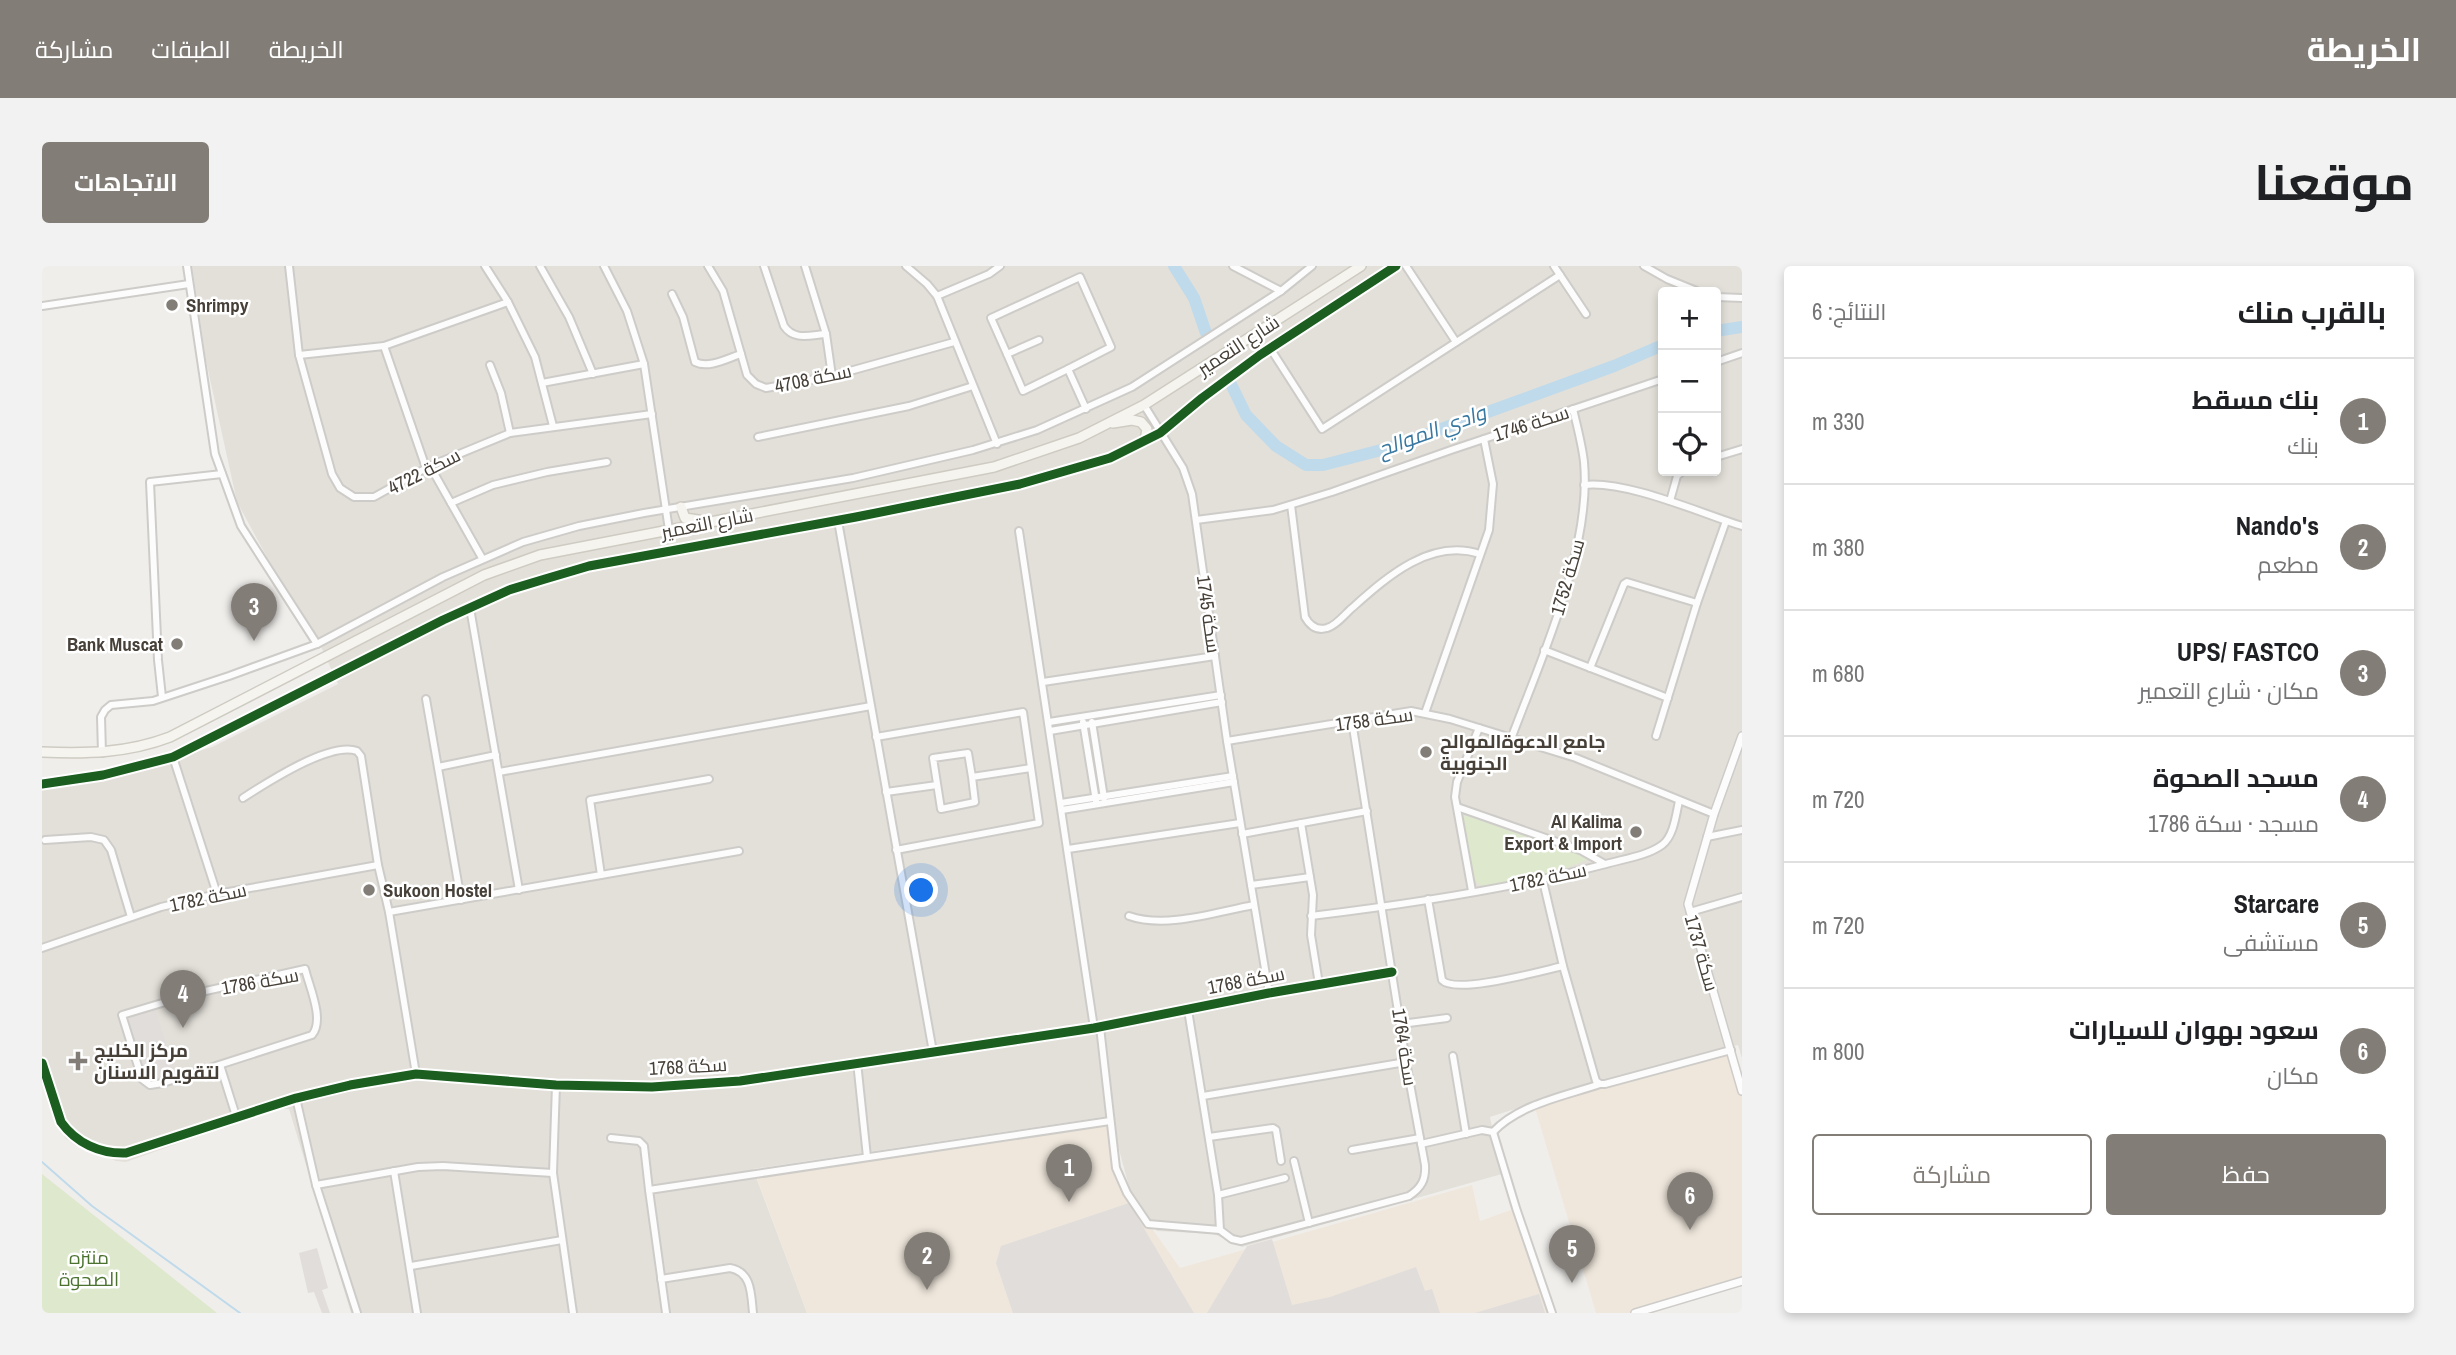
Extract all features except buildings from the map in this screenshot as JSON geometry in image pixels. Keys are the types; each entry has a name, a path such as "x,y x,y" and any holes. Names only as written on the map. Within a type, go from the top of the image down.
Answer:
{"main road":[{"name":"شارع التعمير","path":"42,752 103,752 154,743 188,729 484,575 540,555 993,467 1079,438 1144,405 1361,266"},
{"path":"1105,425 1132,420 1141,422 1147,429 1144,441"},
{"path":"681,506 685,518 710,522"}],"street":[{"path":"187,266 215,454 242,526 317,644"},
{"name":"سكة 4722","path":"292,266 299,355 332,474 340,488 354,497 374,497 428,467 510,433 652,414"},
{"path":"485,266 508,303 535,357 553,426"},
{"path":"540,266 569,317 593,374"},
{"path":"604,266 627,311 644,364 669,530"},
{"name":"سكة 4708","path":"708,266 723,291 747,375 756,384 766,388 832,376 954,341"},
{"path":"764,266 784,326 789,332 797,336 826,334"},
{"path":"805,266 826,334 832,376"},
{"path":"906,266 937,296 997,444"},
{"path":"937,296 989,274 1000,266"},
{"path":"1233,266 1281,291"},
{"path":"103,752 102,716 105,709 111,705 153,701 317,644 482,558 523,542 579,526 681,506 853,478 997,444 1086,410 1132,387 1281,291 1312,266"},
{"path":"42,783 103,775 173,757 509,590 589,566 838,521 1020,484 1110,458 1160,433 1270,348 1396,266"},
{"path":"1406,266 1456,342"},
{"path":"1554,266 1586,314"},
{"path":"1644,266 1687,287"},
{"path":"1270,348 1322,429 1560,275"},
{"path":"1080,277 1111,347 1068,369 1023,391 991,318 1080,277"},
{"path":"42,306 189,284"},
{"path":"672,294 683,317 695,362 701,365 709,364 741,354"},
{"path":"1721,297 1742,298"},
{"path":"299,355 384,346 508,303"},
{"path":"1007,354 1039,340"},
{"path":"384,346 428,467 482,558"},
{"path":"1721,360 1742,353"},
{"path":"542,383 644,364"},
{"path":"490,365 501,393 510,433"},
{"path":"1068,369 1086,410"},
{"name":"سكة 1746","path":"1196,520 1273,510 1291,505 1658,381"},
{"path":"758,437 909,405 973,386"},
{"name":"سكة 1745","path":"1144,405 1190,484 1227,741 1269,993"},
{"name":"سكة 1752","path":"1511,739 1544,650 1577,548 1584,461 1573,409"},
{"path":"1425,713 1489,530 1493,499 1491,469 1484,439"},
{"path":"1721,455 1742,449"},
{"path":"451,503 493,485 607,462"},
{"path":"162,697 150,482 222,474"},
{"path":"1670,502 1677,476"},
{"path":"1584,485 1604,484 1742,526"},
{"path":"1291,505 1306,617 1308,622 1317,628 1330,628 1380,584 1418,559 1447,550 1480,554"},
{"path":"838,521 933,1052"},
{"path":"1656,736 1726,521"},
{"path":"1018,531 1097,1028 1116,1168 1121,1182 1149,1224 1220,1230 1218,1195 1188,1010"},
{"path":"1590,668 1627,582 1697,604"},
{"path":"470,608 519,890"},
{"path":"1544,650 1668,698"},
{"path":"1043,682 1215,656"},
{"path":"426,699 461,900"},
{"path":"1049,722 1221,699"},
{"path":"1050,731 1221,699"},
{"path":"499,772 871,706"},
{"name":"سكة 1758","path":"1227,741 1411,711 1425,713 1576,758 1714,814"},
{"path":"876,737 1023,712 1040,822 896,850"},
{"path":"1091,715 1105,800"},
{"path":"1082,717 1096,801"},
{"name":"سكة 1764","path":"1220,1230 1232,1239 1241,1241 1409,1196 1424,1180 1426,1172 1352,721"},
{"path":"1472,891 1457,807 1457,782 1479,728"},
{"name":"سكة 1737","path":"1742,736 1714,814 1688,904 1742,1091"},
{"path":"243,798 312,760 343,749 357,751 365,779 416,1074"},
{"path":"968,752 972,776 975,802 941,810 933,758 968,752"},
{"path":"438,767 496,755"},
{"path":"173,757 217,894"},
{"path":"972,776 1031,768"},
{"path":"601,875 590,800 709,779"},
{"path":"1062,806 1233,779"},
{"path":"886,792 937,785"},
{"name":"سكة 1782","path":"1311,916 1383,907 1543,880 1643,854 1663,844 1669,837 1679,801"},
{"path":"1457,807 1580,850 1605,864"},
{"path":"1242,834 1367,811"},
{"path":"1068,849 1240,823"},
{"path":"1301,823 1313,895 1311,935 1320,984"},
{"path":"1707,837 1742,830"},
{"path":"45,840 90,837 104,840 111,850 131,917"},
{"path":"389,912 739,851"},
{"name":"سكة 1782","path":"42,948 131,917 217,894 378,865"},
{"path":"1251,885 1310,877"},
{"path":"1543,880 1563,966 1596,1081 1600,1084"},
{"path":"1690,912 1742,897"},
{"path":"1428,899 1442,981 1446,985 1454,987 1478,984 1563,966"},
{"path":"1129,916 1144,921 1161,922 1254,905"},
{"name":"سكة 1786","path":"305,969 317,1017 315,1032 306,1038 220,1065 150,1085 142,1079 122,1015 192,994 305,969"},
{"name":"سكة 1768","path":"42,1063 61,1122 73,1136 98,1150 126,1153 296,1098 350,1085 416,1074 555,1085 652,1087 740,1081 1097,1028 1269,993 1392,972"},
{"path":"1401,1024 1447,1018"},
{"path":"1493,1132 1503,1121 1525,1110 1600,1084 1731,1050"},
{"path":"1453,1056 1466,1134"},
{"path":"857,1062 867,1157"},
{"path":"1203,1096 1406,1062"},
{"path":"220,1065 236,1116"},
{"path":"555,1085 553,1173 573,1313"},
{"path":"296,1098 316,1185 357,1313"},
{"path":"649,1190 1110,1121"},
{"path":"1209,1137 1273,1128 1276,1130 1281,1161"},
{"path":"1352,1150 1482,1130 1493,1132"},
{"path":"1493,1132 1552,1313"},
{"path":"611,1138 639,1141 644,1146 666,1313"},
{"path":"1294,1161 1309,1223"},
{"path":"316,1185 418,1167 443,1166 553,1173"},
{"path":"394,1171 417,1313"},
{"path":"1218,1195 1285,1178"},
{"path":"411,1266 562,1240"},
{"path":"661,1279 734,1268 746,1277 753,1313"},
{"path":"1635,1313 1742,1281"}],"shaded area":[{"path":"192,266 1742,266 1742,1058 1738,1045 1605,1080 1490,1117 1502,1174 1242,1247 1214,1234 1157,1231 1132,1198 1110,1116 753,1169 807,1313 351,1313 289,1109 274,1109 126,1162 116,1161 75,1145 65,1138 42,1075 42,788 107,779 212,747 338,684 313,629 268,559 237,502 206,361"},
{"path":"155,1009 176,1074 153,1081 144,1075 127,1018"},
{"path":"1731,1050 1742,1091 1742,1281 1635,1313 1596,1313 1535,1108 1600,1084"},
{"path":"1110,1121 1116,1168 1127,1193 1180,1268 1472,1185 1480,1221 1516,1208 1552,1313 807,1313 755,1173"},
{"path":"1129,1203 1194,1313 1013,1313 996,1263 1001,1246"},
{"path":"1272,1239 1292,1305 1330,1297 1416,1267 1425,1291 1432,1289 1440,1313 1207,1313 1247,1246"},
{"path":"317,1248 328,1288 322,1290 330,1313 322,1313 314,1292 308,1293 299,1253"},
{"path":"1539,1294 1545,1313 1475,1313"}],"green space":[{"path":"1461,814 1591,858 1557,872 1490,886 1480,885 1472,878"},
{"name":"منتزه الصحوة","path":"42,1174 217,1313 42,1313"}],"waterway":[{"name":"وادي الموالح","path":"1174,266 1194,298 1206,333"},
{"name":"وادي الموالح","path":"1721,330 1742,327"},
{"name":"وادي الموالح","path":"1230,382 1246,415 1276,446 1306,465 1323,465 1389,448 1614,366 1658,347"},
{"path":"42,1162 92,1206 240,1313"}],"cycle path":[{"path":"42,784 103,775 173,757 443,620 509,590 545,579 589,566 1020,484 1110,458 1160,433 1260,355 1396,266"},
{"path":"42,1063 61,1122 67,1129 89,1146 107,1152 126,1153 296,1098 350,1085 416,1074 556,1085 652,1087 740,1081 1094,1028 1392,972"}],"place":[{"name":"Shrimpy","path":"172,305"},
{"name":"UPS/ FASTCO","path":"254,641"},
{"name":"Bank Muscat","path":"177,644"},
{"name":"جامع الدعوةالموالح الجنوبية","path":"1426,752"},
{"name":"Al Kalima Export & Import","path":"1636,832"},
{"name":"Sukoon Hostel","path":"369,890"},
{"name":"مسجد الصحوة","path":"183,1028"},
{"name":"مركز الخليج لتقويم الاسنان","path":"78,1061"},
{"name":"بنك مسقط","path":"1069,1202"},
{"name":"سعود بهوان للسيارات","path":"1690,1230"},
{"name":"Starcare","path":"1572,1283"},
{"name":"Nando's","path":"927,1290"}]}
